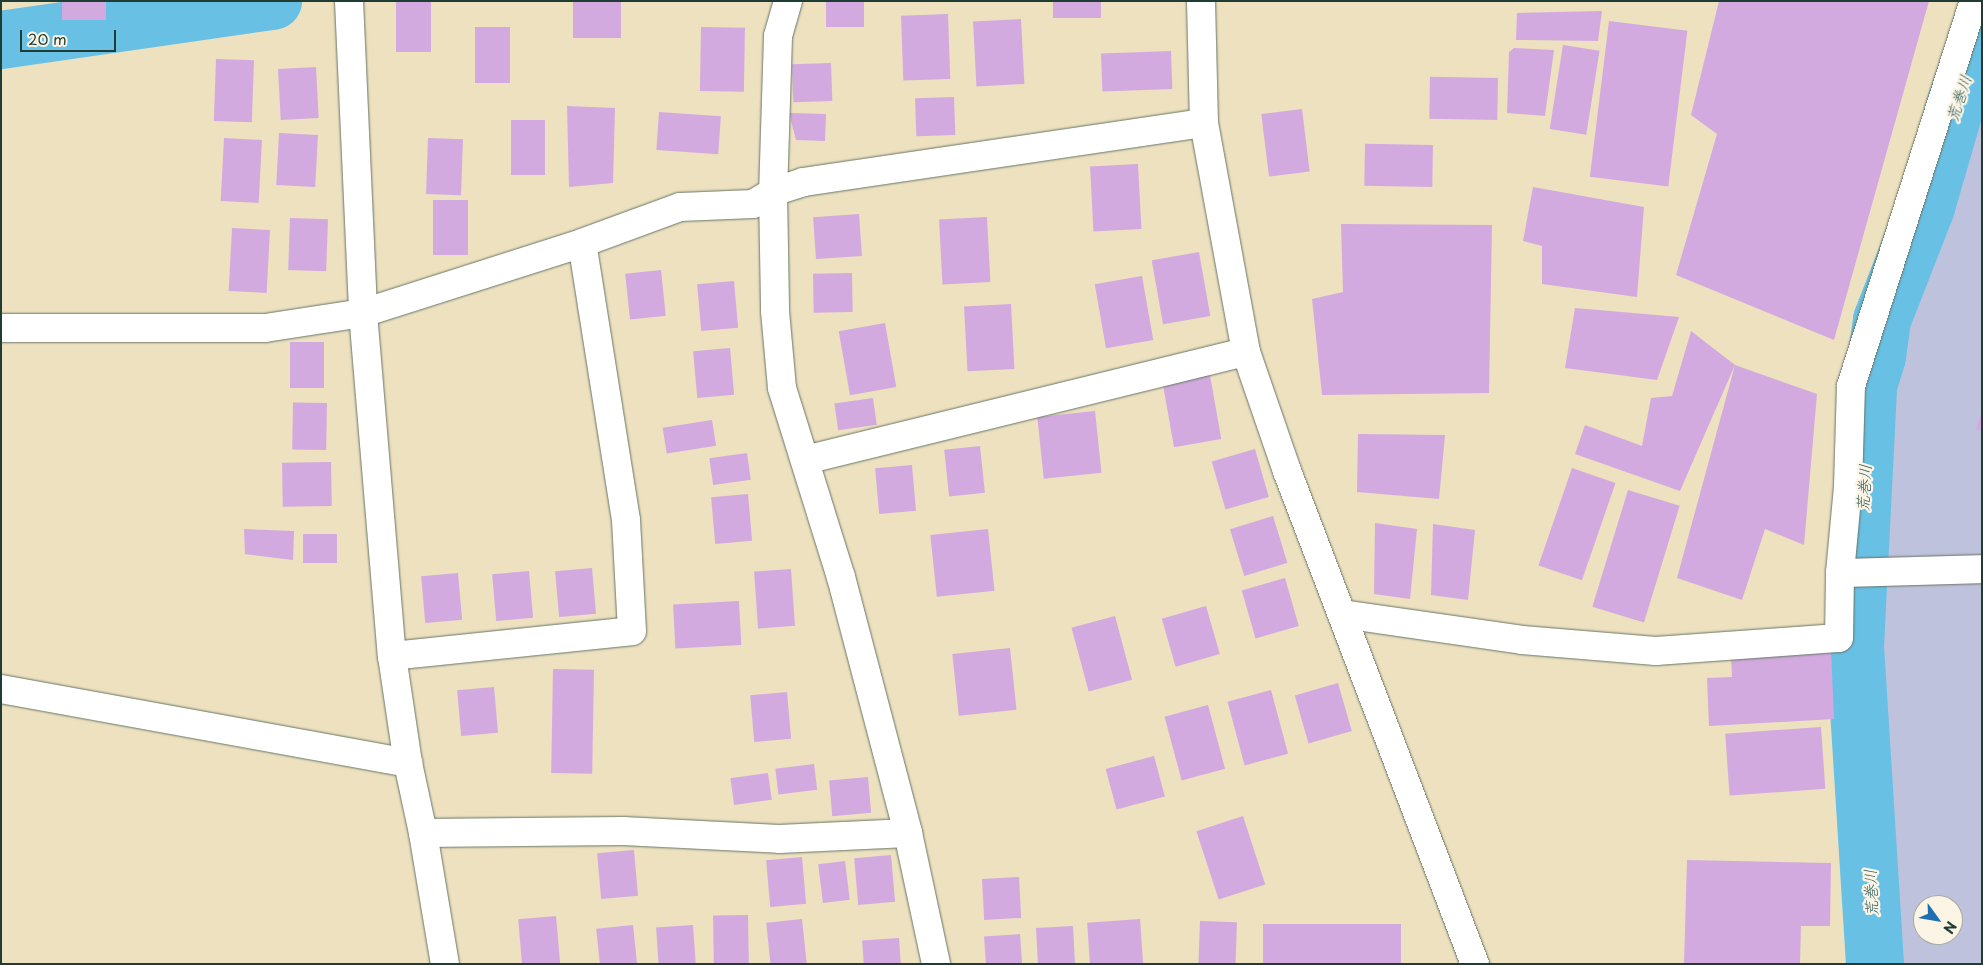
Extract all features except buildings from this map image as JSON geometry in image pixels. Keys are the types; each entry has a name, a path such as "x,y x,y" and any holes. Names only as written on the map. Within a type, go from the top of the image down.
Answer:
{"street":[{"path":"349,1 363,313 392,656 408,763 424,833 445,964"},
{"path":"788,1 778,36 773,192 775,311 782,388 841,577 908,833 936,964"},
{"path":"1201,1 1204,123 1246,352 1287,471 1475,964"},
{"path":"1342,614 1522,640 1656,651 1839,638 1840,574 1848,486 1851,386 1974,1"},
{"path":"1,328 265,328 363,313 582,243 680,207 753,204 773,192 803,182 1204,123"},
{"path":"392,656 632,631 626,520 582,243"},
{"path":"805,460 1246,352"},
{"path":"1840,574 1982,569"},
{"path":"1,690 408,763"},
{"path":"424,833 622,832 779,839 908,833"}],"shaded area":[{"path":"1982,72 1982,964 1893,964 1858,646 1901,361"}],"waterway":[{"path":"1,40 273,1"},
{"name":"荒巻川","path":"1875,964 1855,646 1868,386 1877,356 1882,320 1926,207 1957,100 1982,31"}]}
